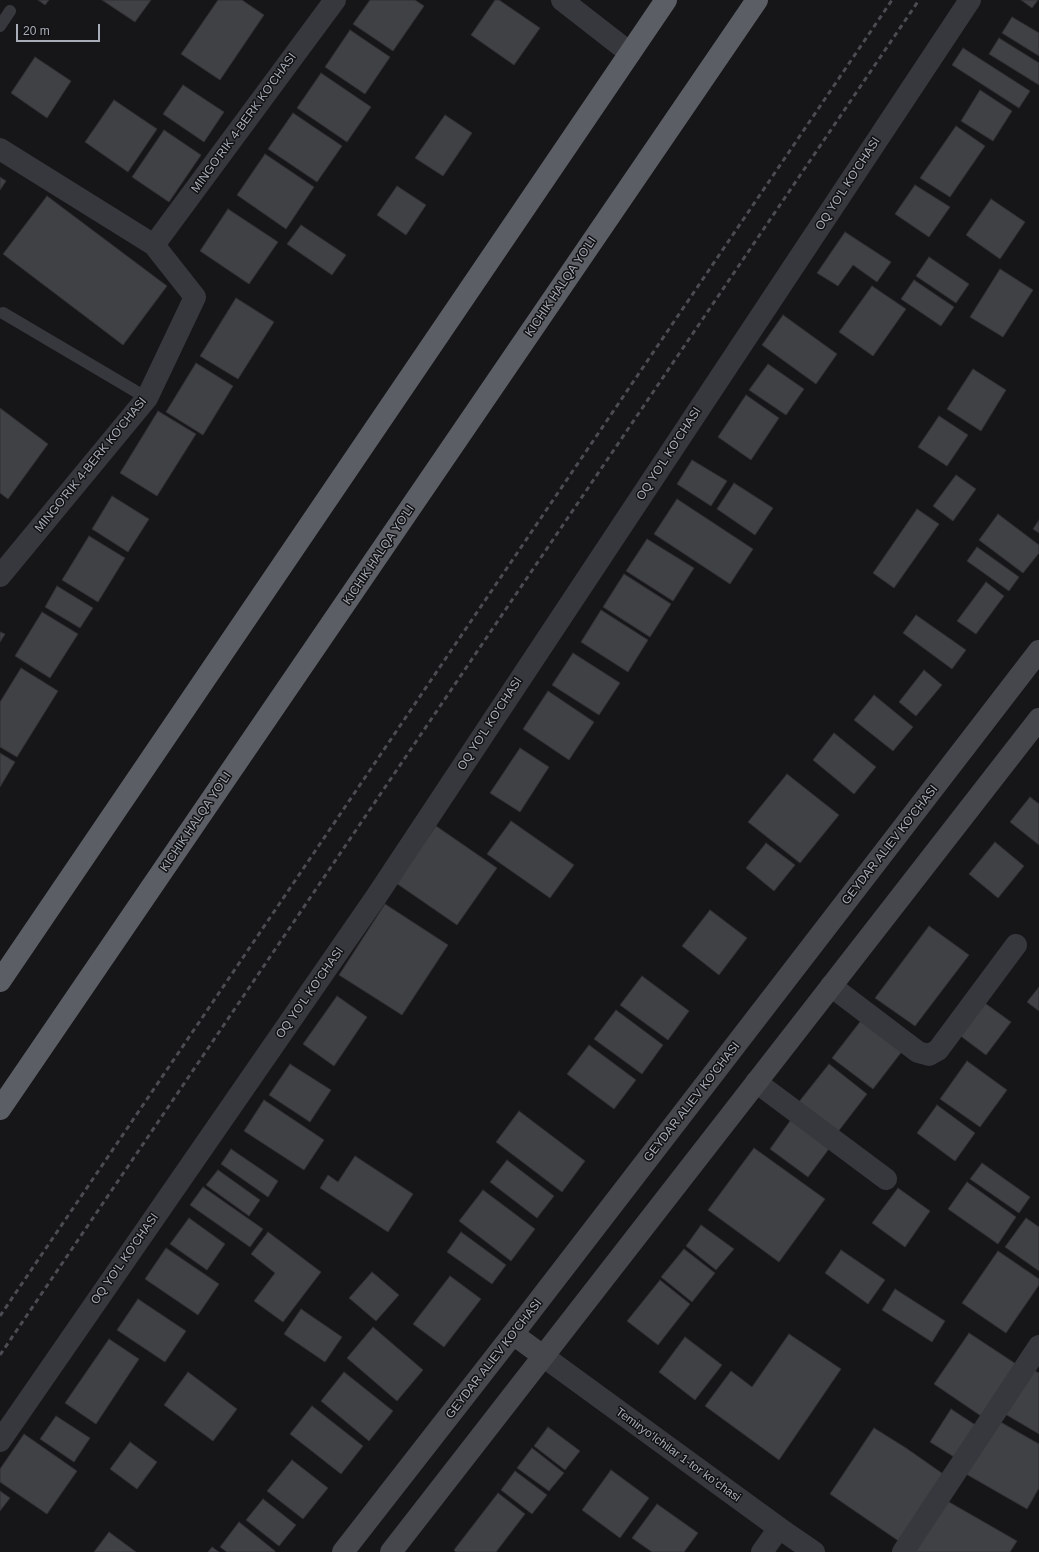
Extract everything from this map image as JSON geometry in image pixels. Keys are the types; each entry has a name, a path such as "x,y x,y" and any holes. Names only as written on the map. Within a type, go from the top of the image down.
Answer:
{"highway":[{"path":"0,981 666,0"},
{"name":"KICHIK HALQA YO'LI","path":"0,1109 757,0"}],"main road":[{"name":"GEYDAR ALIEV KO'CHASI","path":"343,1552 513,1334 1039,651"},
{"path":"391,1552 1039,719"},
{"path":"513,1334 543,1356"}],"street":[{"name":"MINGO'RIK 4-BERK KO'CHASI","path":"154,246 335,0"},
{"path":"562,0 630,53"},
{"name":"OQ YO'L KO'CHASI","path":"0,1441 376,897 970,0"},
{"name":"MINGO'RIK 4-BERK KO'CHASI","path":"0,149 154,246 194,297 147,398 0,576"},
{"path":"831,986 918,1052 929,1055 938,1050 1016,945"},
{"path":"756,1082 886,1179"},
{"path":"903,1552 1039,1346"},
{"name":"Temiryo‘lchilar 1-tor koʻchasi","path":"543,1356 814,1552"},
{"path":"762,1552 779,1528"}],"lane":[{"path":"0,26 10,11"},
{"path":"3,313 147,398"}],"building":[{"path":"38,0 49,0 45,5"},
{"path":"102,0 151,0 135,22"},
{"path":"218,0 242,0 264,15 220,80 181,54"},
{"path":"370,0 415,0 424,6 393,51 353,24"},
{"path":"495,0 499,0 540,28 514,65 471,35"},
{"path":"1021,0 1038,0 1032,8"},
{"path":"1012,17 1039,33 1039,56 1002,33"},
{"path":"350,30 390,57 365,94 325,67"},
{"path":"999,38 1039,63 1039,85 989,54"},
{"path":"963,48 1030,91 1019,108 952,65"},
{"path":"35,57 71,81 47,118 11,93"},
{"path":"321,73 371,107 347,142 297,108"},
{"path":"183,85 224,112 204,142 163,114"},
{"path":"980,90 1012,111 993,141 961,121"},
{"path":"114,100 157,129 128,172 85,142"},
{"path":"293,113 342,146 317,182 268,149"},
{"path":"445,115 472,133 443,176 415,158"},
{"path":"956,126 985,146 950,197 920,178"},
{"path":"164,130 201,155 169,202 132,177"},
{"path":"265,154 314,187 286,229 237,195"},
{"path":"0,177 6,181 0,190"},
{"path":"915,185 950,207 929,237 895,214"},
{"path":"397,186 426,205 406,235 377,215"},
{"path":"47,196 167,286 123,345 3,254"},
{"path":"991,199 1025,222 1000,259 966,235"},
{"path":"228,209 278,242 249,284 200,251"},
{"path":"301,225 346,255 332,275 287,244"},
{"path":"845,232 891,262 877,282 853,265 838,286 817,273"},
{"path":"929,257 969,284 956,303 916,276"},
{"path":"1000,269 1033,290 1003,337 970,317"},
{"path":"914,280 954,307 941,326 901,299"},
{"path":"872,286 906,309 873,356 839,332"},
{"path":"236,298 274,322 238,379 200,356"},
{"path":"783,315 837,354 816,384 762,345"},
{"path":"196,363 233,386 203,435 166,412"},
{"path":"768,364 804,389 786,415 749,390"},
{"path":"973,369 1006,390 981,431 947,409"},
{"path":"746,395 779,418 751,460 718,437"},
{"path":"0,408 48,444 8,499 0,493"},
{"path":"158,411 196,434 157,496 120,473"},
{"path":"939,416 968,435 947,466 918,447"},
{"path":"692,460 727,481 711,506 677,484"},
{"path":"956,475 976,489 953,521 933,506"},
{"path":"734,483 773,508 755,535 717,509"},
{"path":"112,496 149,519 128,552 92,529"},
{"path":"677,499 753,549 730,584 654,534"},
{"path":"917,509 939,524 894,588 873,573"},
{"path":"998,514 1039,545 1039,553 1023,573 979,540"},
{"path":"1039,520 1039,533 1033,529"},
{"path":"89,536 125,558 98,602 62,580"},
{"path":"647,539 694,568 673,601 626,571"},
{"path":"977,547 1019,577 1009,591 967,561"},
{"path":"624,574 671,604 650,637 603,607"},
{"path":"986,582 1004,596 976,634 957,621"},
{"path":"57,586 93,608 80,628 45,607"},
{"path":"601,610 648,640 628,672 581,642"},
{"path":"42,612 78,634 50,678 15,656"},
{"path":"916,615 966,650 952,669 903,633"},
{"path":"0,632 5,634 0,642"},
{"path":"573,653 620,683 599,715 552,685"},
{"path":"21,668 58,691 17,757 0,747 0,702"},
{"path":"924,670 942,685 916,716 899,702"},
{"path":"548,691 594,722 569,760 523,729"},
{"path":"874,695 913,727 893,751 854,720"},
{"path":"834,733 876,767 854,794 813,760"},
{"path":"520,748 549,767 520,812 490,793"},
{"path":"0,753 15,762 0,787"},
{"path":"787,774 839,815 800,863 748,822"},
{"path":"1030,797 1039,804 1039,845 1010,822"},
{"path":"511,821 574,865 550,898 487,854"},
{"path":"436,826 497,868 457,925 396,883"},
{"path":"995,842 1024,866 998,898 969,874"},
{"path":"766,843 795,865 774,891 746,868"},
{"path":"385,904 448,945 402,1015 339,975"},
{"path":"710,910 747,938 719,975 682,946"},
{"path":"929,926 969,955 915,1026 875,998"},
{"path":"642,976 689,1011 668,1040 620,1005"},
{"path":"1039,987 1039,1011 1027,1002"},
{"path":"337,996 367,1017 334,1066 303,1044"},
{"path":"982,1001 1011,1022 986,1055 958,1034"},
{"path":"616,1010 663,1045 642,1074 594,1039"},
{"path":"863,1018 903,1050 873,1089 832,1058"},
{"path":"589,1045 636,1080 614,1109 567,1074"},
{"path":"967,1061 1007,1090 980,1127 940,1099"},
{"path":"290,1064 331,1090 310,1122 269,1095"},
{"path":"829,1064 867,1094 837,1133 798,1103"},
{"path":"264,1100 324,1140 304,1170 244,1131"},
{"path":"937,1105 975,1133 955,1161 917,1133"},
{"path":"519,1111 585,1161 562,1192 496,1142"},
{"path":"795,1114 834,1142 808,1177 770,1149"},
{"path":"754,1148 825,1199 779,1262 708,1210"},
{"path":"231,1149 278,1181 268,1197 221,1164"},
{"path":"355,1156 413,1194 388,1232 320,1188 328,1175 338,1182"},
{"path":"507,1160 554,1196 537,1218 490,1182"},
{"path":"982,1163 1030,1197 1019,1213 970,1179"},
{"path":"218,1170 260,1200 249,1216 206,1185"},
{"path":"967,1182 1016,1217 998,1244 948,1209"},
{"path":"203,1187 263,1229 250,1247 190,1205"},
{"path":"898,1188 930,1211 905,1247 872,1223"},
{"path":"483,1190 535,1229 511,1261 459,1221"},
{"path":"189,1218 225,1244 207,1270 170,1244"},
{"path":"1026,1218 1039,1227 1039,1271 1005,1247"},
{"path":"701,1225 734,1249 716,1270 686,1246"},
{"path":"268,1232 321,1272 283,1322 254,1301 275,1273 251,1254"},
{"path":"461,1232 506,1265 492,1284 447,1252"},
{"path":"166,1248 219,1284 198,1315 145,1279"},
{"path":"684,1249 715,1273 692,1302 661,1277"},
{"path":"841,1250 885,1280 868,1304 825,1273"},
{"path":"998,1251 1039,1279 1039,1285 1006,1333 962,1303"},
{"path":"372,1272 399,1295 376,1321 349,1298"},
{"path":"450,1276 481,1299 444,1347 413,1324"},
{"path":"660,1280 690,1304 658,1345 627,1321"},
{"path":"895,1289 945,1321 932,1342 882,1310"},
{"path":"138,1299 186,1331 165,1362 117,1330"},
{"path":"301,1309 342,1337 325,1362 284,1334"},
{"path":"373,1327 423,1370 397,1401 347,1358"},
{"path":"969,1333 1016,1364 981,1416 934,1384"},
{"path":"789,1334 841,1369 779,1460 705,1406 731,1371 752,1387"},
{"path":"685,1337 722,1365 695,1400 659,1372"},
{"path":"109,1339 139,1359 96,1424 65,1403"},
{"path":"1031,1369 1039,1373 1039,1434 1005,1414"},
{"path":"188,1372 237,1409 213,1441 164,1405"},
{"path":"344,1372 393,1411 369,1441 321,1401"},
{"path":"312,1406 363,1446 341,1474 290,1434"},
{"path":"951,1409 980,1428 959,1460 930,1442"},
{"path":"56,1416 90,1438 74,1462 40,1439"},
{"path":"997,1420 1039,1444 1039,1488 1027,1509 966,1474"},
{"path":"548,1427 580,1451 565,1470 534,1446"},
{"path":"874,1428 946,1476 903,1544 830,1494"},
{"path":"24,1434 77,1471 47,1514 0,1482 0,1469"},
{"path":"130,1442 157,1462 137,1489 110,1469"},
{"path":"532,1448 564,1473 549,1491 517,1468"},
{"path":"292,1460 328,1488 303,1519 267,1491"},
{"path":"611,1470 649,1498 620,1538 582,1510"},
{"path":"515,1471 547,1495 532,1514 501,1490"},
{"path":"0,1491 10,1498 0,1511"},
{"path":"498,1493 525,1514 496,1552 456,1552 454,1550"},
{"path":"942,1498 1017,1541 1010,1552 914,1552"},
{"path":"263,1499 296,1525 279,1546 246,1520"},
{"path":"657,1504 698,1533 684,1552 652,1552 632,1538"},
{"path":"239,1522 275,1552 227,1552 220,1547"},
{"path":"109,1532 136,1552 94,1552"},
{"path":"212,1547 219,1552 208,1552"}],"railway":[{"path":"0,1316 892,0"},
{"path":"0,1355 919,0"}]}
